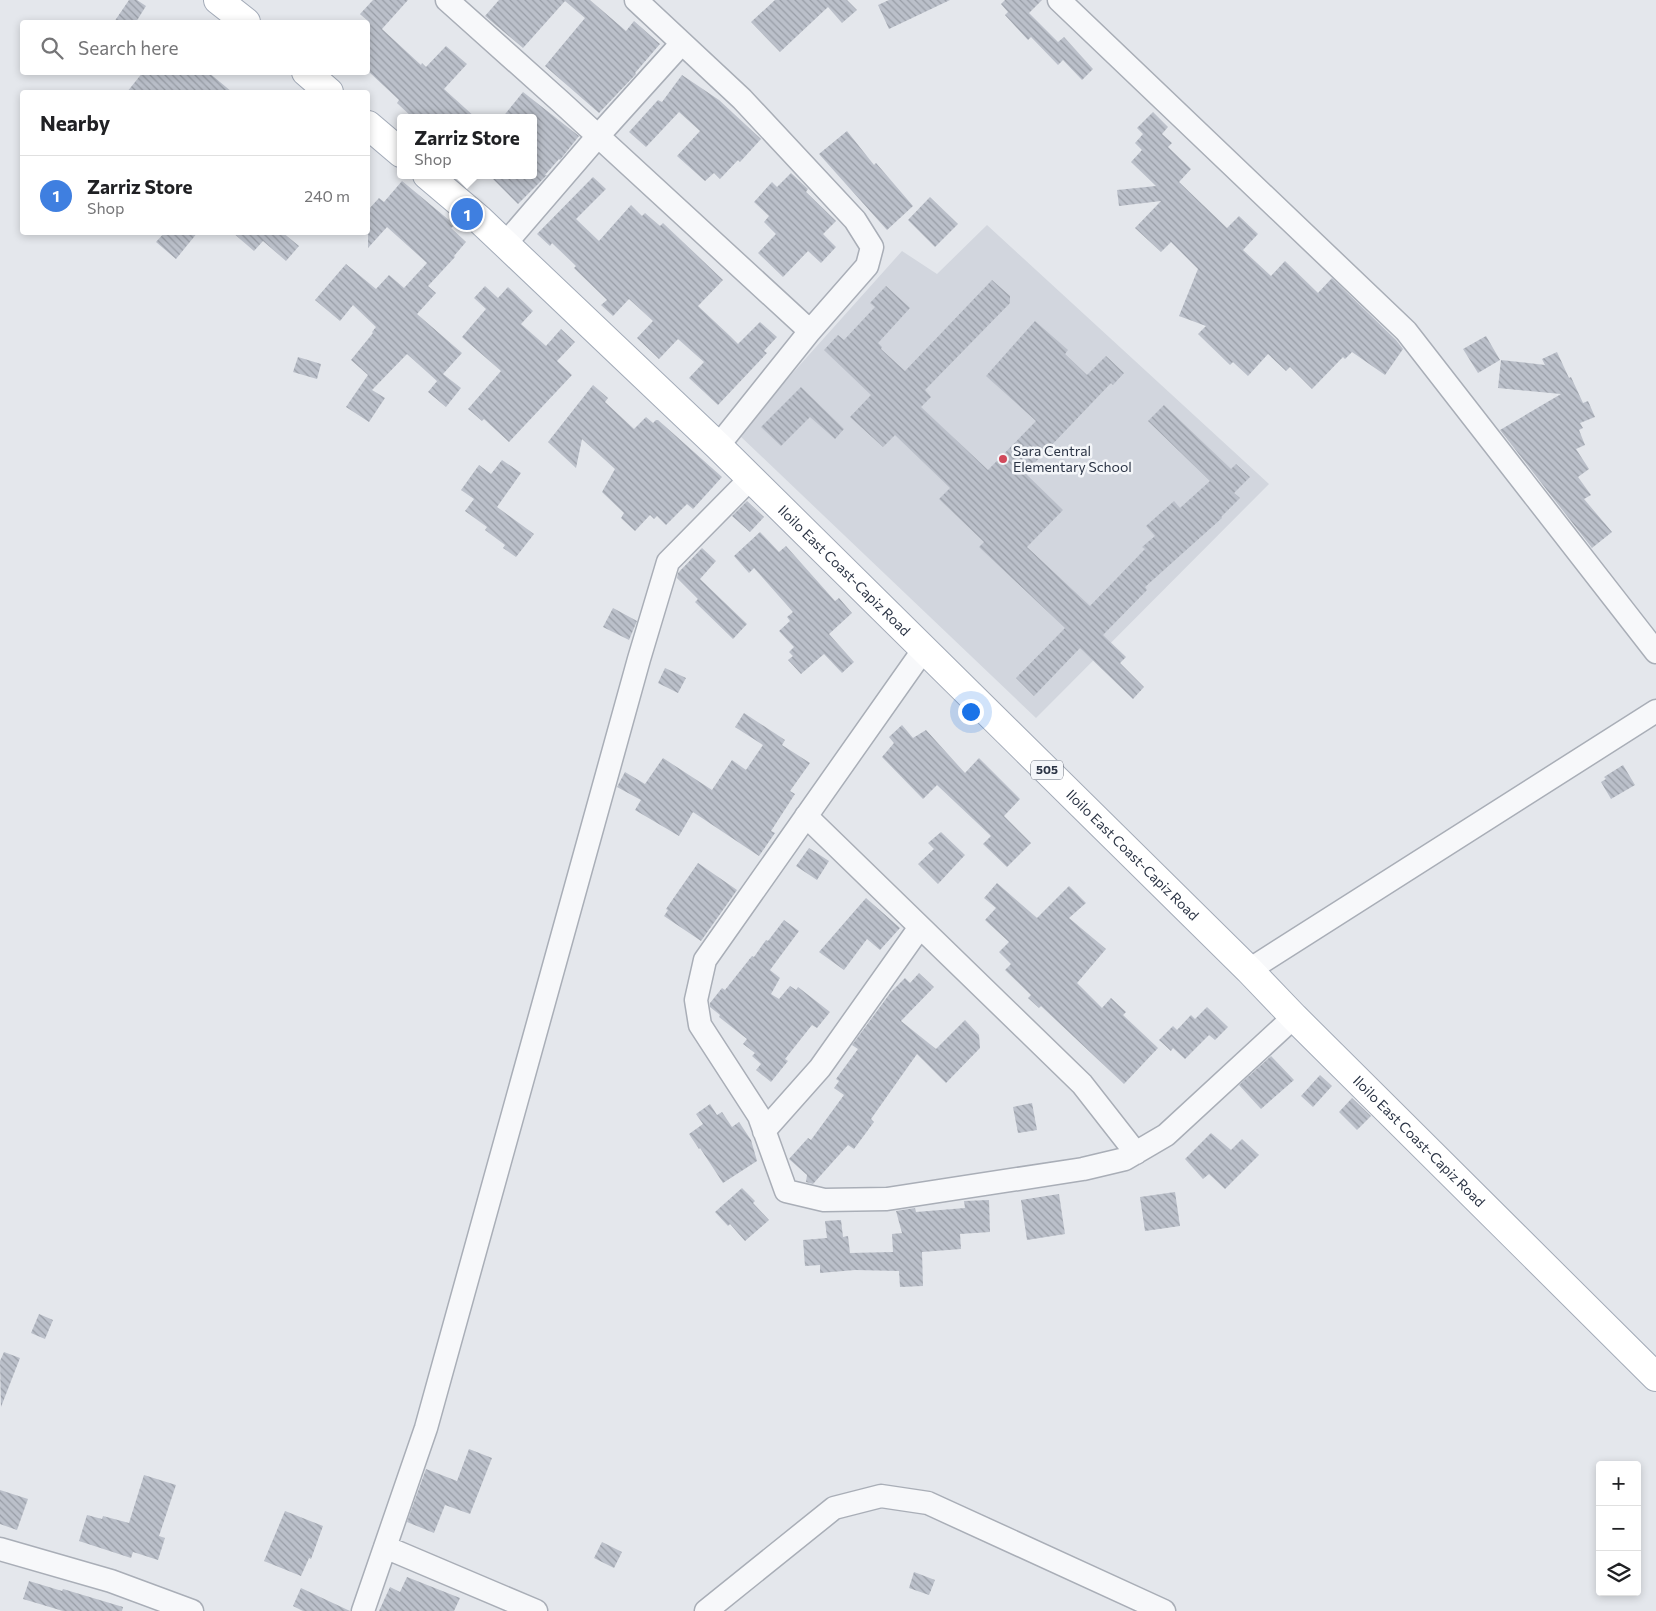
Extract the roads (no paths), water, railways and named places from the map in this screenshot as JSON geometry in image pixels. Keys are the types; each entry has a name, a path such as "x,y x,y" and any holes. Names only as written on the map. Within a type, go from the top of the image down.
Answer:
{"main road":[{"path":"218,0 243,20"},
{"path":"309,75 327,90"},
{"path":"370,127 397,150"},
{"name":"Iloilo East Coast-Capiz Road","path":"432,179 479,219 751,478 1249,970 1656,1377"}],"street":[{"path":"447,0 810,331"},
{"path":"636,0 742,99 855,220 872,247 867,266 810,331 718,446"},
{"path":"1059,0 1406,331 1656,652"},
{"path":"505,244 598,136 682,43"},
{"path":"362,1611 426,1428 639,660 668,562 751,478"},
{"path":"924,648 705,960 696,1000 700,1024 759,1116 786,1191 824,1200 887,1199 1083,1169 1125,1159 1166,1135 1294,1017"},
{"path":"1249,970 1656,711"},
{"path":"806,816 1082,1084 1136,1153"},
{"path":"764,1131 820,1068 920,927"},
{"path":"706,1611 834,1508 881,1496 928,1503 1164,1611"},
{"path":"385,1547 536,1611"},
{"path":"0,1549 111,1580 192,1611"}],"place":[{"name":"Zarriz Store","path":"467,214"},
{"name":"Sara Central Elementary School","path":"1003,459"}]}
